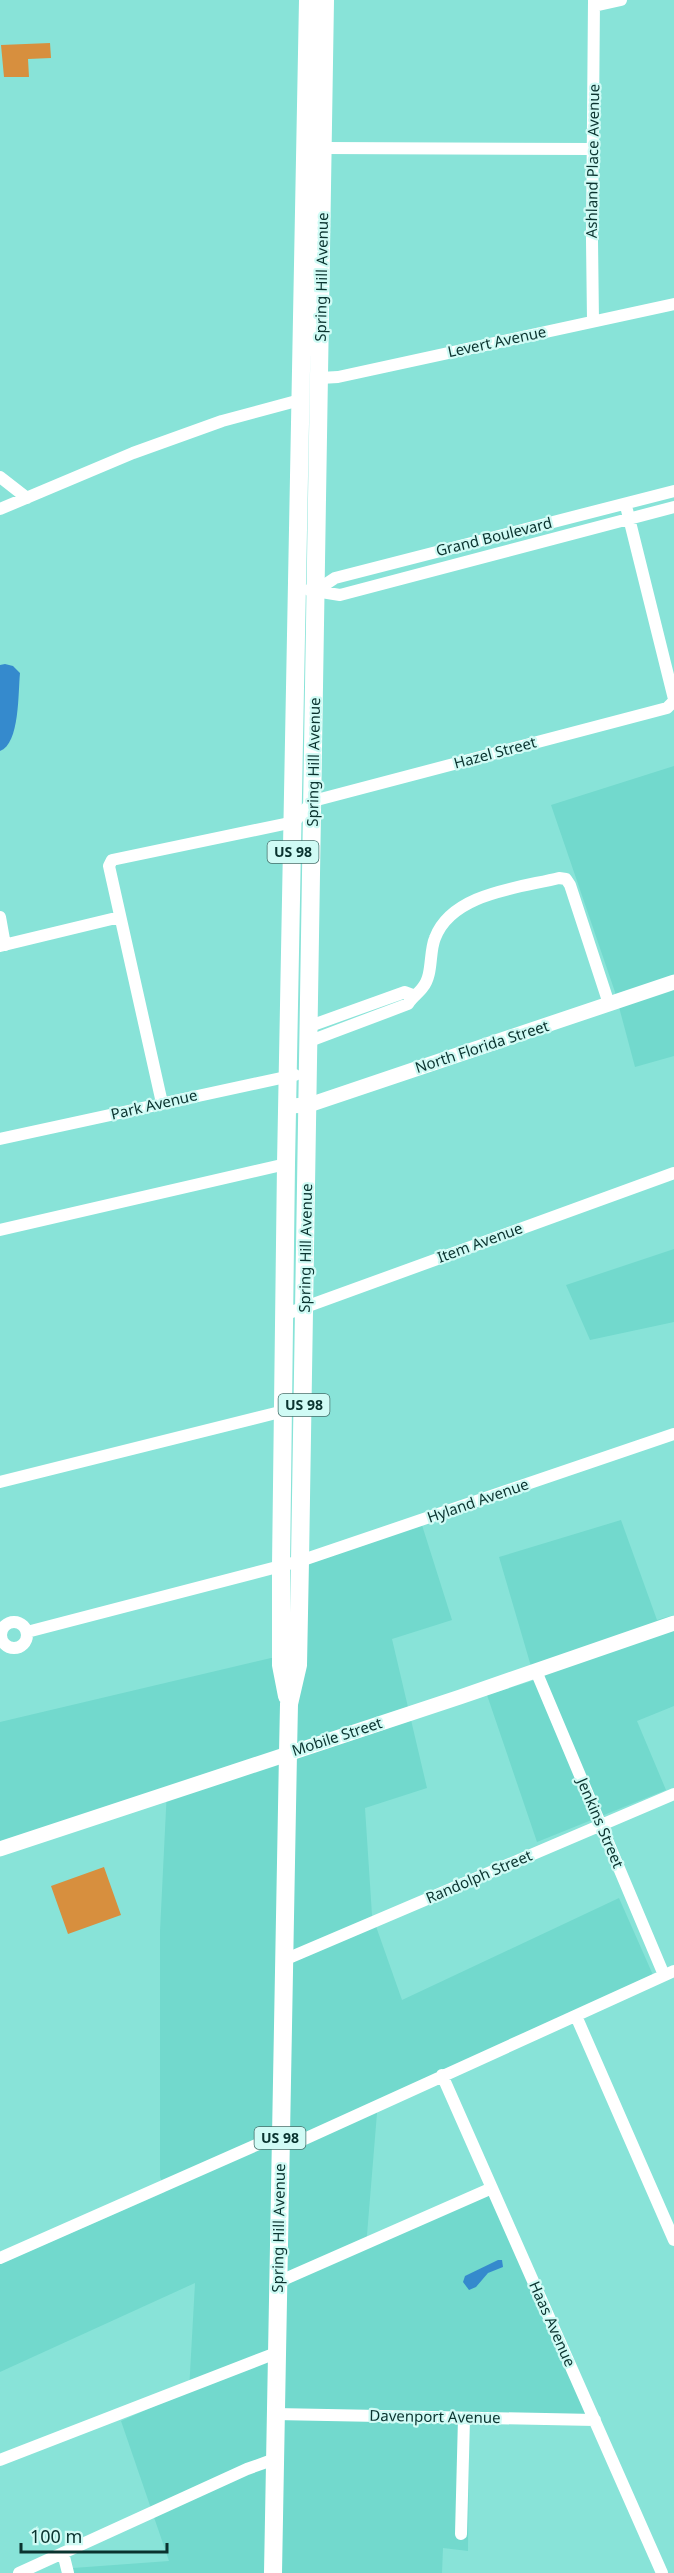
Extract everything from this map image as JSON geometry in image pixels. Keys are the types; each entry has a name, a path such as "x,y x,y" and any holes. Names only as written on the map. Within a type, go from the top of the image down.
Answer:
{"main road":[{"name":"Spring Hill Avenue","path":"273,2573 289,1704 298,1665 324,148 316,37 308,0"},
{"name":"Spring Hill Avenue","path":"289,1704 281,1665 281,1566 300,400 316,37 325,0"}],"street":[{"path":"594,3 621,0"},
{"name":"Ashland Place Avenue","path":"593,321 594,3"},
{"path":"324,148 593,149"},
{"name":"Levert Avenue","path":"320,378 338,377 674,304"},
{"path":"0,509 144,449 222,421 300,400"},
{"path":"0,477 27,498"},
{"name":"Grand Boulevard","path":"317,590 335,578 674,491"},
{"path":"625,503 674,700"},
{"name":"Grand Boulevard","path":"297,590 317,590 340,595 674,507"},
{"name":"Hazel Street","path":"313,801 667,708 674,700"},
{"path":"162,1103 109,866 112,860 294,822 313,801"},
{"path":"310,1034 408,1004 413,995 423,988 427,978 435,936 454,911 467,902 559,878 566,879 570,885 609,1004"},
{"path":"0,917 3,946 120,917"},
{"name":"North Florida Street","path":"289,1106 309,1105 674,982"},
{"name":"Park Avenue","path":"0,1139 290,1075 309,1076"},
{"path":"0,1230 286,1164"},
{"name":"Item Avenue","path":"286,1314 674,1173"},
{"path":"0,1482 303,1406"},
{"name":"Hyland Avenue","path":"27,1632 300,1561 674,1434"},
{"name":"Mobile Street","path":"0,1850 674,1623"},
{"name":"Jenkins Street","path":"536,1671 601,1825 669,1973"},
{"name":"Randolph Street","path":"284,1960 674,1794"},
{"path":"0,2258 263,2142 300,2141 669,1973"},
{"path":"576,2016 674,2240"},
{"name":"Haas Avenue","path":"442,2075 662,2573"},
{"path":"278,2283 492,2188"},
{"path":"0,2460 276,2352"},
{"name":"Davenport Avenue","path":"275,2414 594,2420"},
{"path":"460,2534 464,2418"},
{"path":"19,2573 250,2467 275,2459"},
{"path":"63,2553 68,2573"}],"shaded area":[{"path":"50,43 51,58 28,59 29,77 4,77 1,45"},
{"path":"674,766 674,1056 635,1067 615,992 551,805"},
{"path":"674,1249 674,1322 590,1340 566,1285"},
{"path":"621,1520 657,1620 674,1615 674,1706 637,1721 666,1790 537,1842 487,1695 535,1680 499,1557"},
{"path":"422,1525 452,1620 392,1639 427,1788 365,1808 372,1915 402,2000 619,1898 653,1975 378,2101 366,2247 489,2195 589,2416 469,2412 468,2551 443,2548 442,2573 73,2573 73,2568 169,2561 121,2421 189,2391 195,2283 0,2372 0,2264 165,2192 160,2177 160,1931 167,1789 0,1843 0,1722 271,1658 303,1658 305,1563"},
{"path":"104,1867 121,1915 68,1934 51,1886"}],"water":[{"path":"0,665 13,666 20,673 15,728 7,746 0,751"},
{"path":"502,2260 503,2267 488,2273 476,2287 469,2290 463,2282 465,2276"}]}
